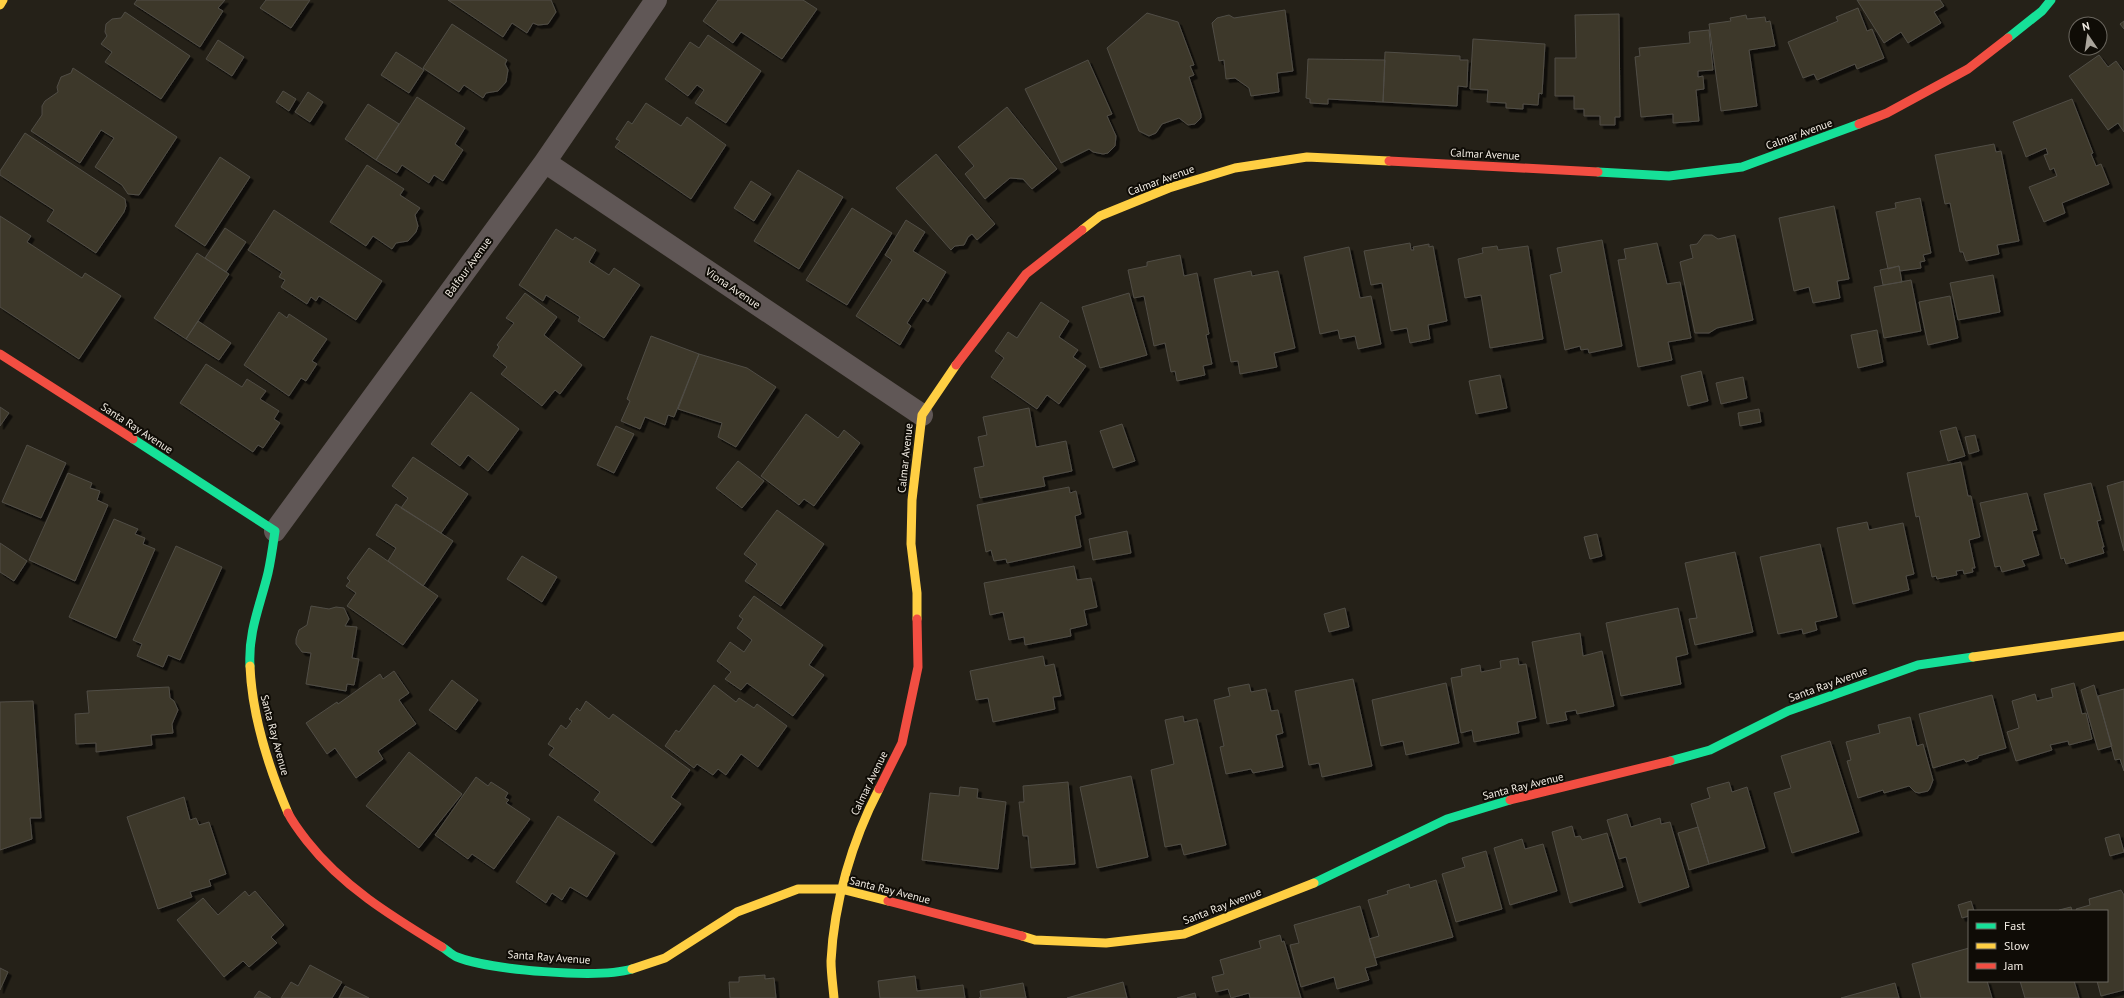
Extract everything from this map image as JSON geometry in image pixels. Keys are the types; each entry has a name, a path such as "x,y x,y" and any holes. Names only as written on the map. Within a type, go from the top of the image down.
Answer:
{"street":[{"path":"0,5 3,0"},
{"name":"Balfour Avenue","path":"275,531 545,162 656,0"},
{"name":"Calmar Avenue","path":"834,998 831,962 841,889 865,816 902,743 918,667 918,593 911,544 912,500 922,415 962,356 1026,274 1100,216 1169,188 1235,168 1307,156 1669,176 1742,167 1811,143 1887,113 1968,69 2036,16 2051,0"},
{"name":"Viona Avenue","path":"545,162 922,415"},
{"name":"Santa Ray Avenue","path":"0,354 275,531 268,573 256,610 248,649 251,693 262,741 275,783 292,821 316,852 343,879 374,905 457,956 492,965 581,974 630,970 665,958 738,912 798,889 841,889 1035,940 1106,943 1184,934 1320,881 1447,819 1505,801 1643,769 1710,750 1788,711 1918,665 2124,636"}],"building":[{"path":"137,0 225,0 218,8 223,11 200,47 134,4"},
{"path":"266,0 310,0 291,28 260,8"},
{"path":"448,0 551,0 556,12 548,24 538,25 533,23 527,33 512,23 503,37"},
{"path":"718,0 803,0 817,9 782,59 741,32 733,43 703,21"},
{"path":"1857,0 1940,0 1944,6 1934,12 1941,23 1908,43 1901,32 1884,43"},
{"path":"1858,8 1867,31 1872,29 1884,58 1857,69 1855,64 1817,80 1814,74 1803,78 1788,42 1838,21 1836,17"},
{"path":"1285,10 1293,71 1277,73 1279,92 1251,96 1249,88 1235,78 1226,79 1224,60 1219,61 1212,23 1217,18 1229,15 1234,18"},
{"path":"125,12 190,56 161,99 105,62 112,52 101,44 107,36 105,32 106,24 112,19 121,18"},
{"path":"1147,13 1178,22 1194,65 1190,66 1194,75 1189,77 1201,114 1201,118 1195,124 1188,125 1179,118 1162,124 1156,133 1149,136 1139,131 1107,48"},
{"path":"1619,14 1620,117 1615,117 1615,125 1600,125 1600,116 1584,116 1584,109 1574,109 1574,96 1555,96 1555,58 1576,58 1575,15"},
{"path":"1746,15 1747,19 1765,17 1766,22 1770,21 1775,46 1749,50 1757,106 1721,111 1709,24 1731,21 1730,18"},
{"path":"2124,21 2124,29 2120,24"},
{"path":"452,24 507,60 505,64 508,70 506,82 498,91 486,93 483,98 464,85 459,92 423,68"},
{"path":"1709,30 1713,70 1698,71 1698,77 1703,76 1704,89 1696,90 1699,121 1673,123 1673,114 1641,117 1635,57 1640,56 1639,48 1690,43 1689,32"},
{"path":"708,35 761,71 726,123 695,103 704,90 697,85 688,96 665,79 690,42 699,48"},
{"path":"1473,39 1545,44 1542,94 1539,93 1538,105 1523,104 1523,109 1506,108 1506,103 1487,102 1488,90 1470,89"},
{"path":"218,40 244,57 232,76 206,59"},
{"path":"396,52 424,70 409,93 381,75"},
{"path":"1385,52 1460,56 1460,60 1468,60 1467,87 1458,86 1457,106 1383,102"},
{"path":"2098,56 2100,56 2108,67 2116,61 2124,72 2124,132 2118,123 2108,130 2069,76"},
{"path":"1308,59 1385,60 1383,102 1328,99 1328,104 1310,103 1310,99 1306,98"},
{"path":"1088,60 1112,114 1107,116 1116,136 1115,146 1108,153 1103,154 1093,152 1089,149 1061,163 1025,89"},
{"path":"73,68 177,137 139,195 128,194 122,185 95,167 114,138 101,130 80,163 31,131 42,115 42,106 45,101 58,92 57,87 61,77 71,73"},
{"path":"283,91 296,99 289,111 276,102"},
{"path":"308,92 323,102 310,122 295,112"},
{"path":"417,97 465,128 455,144 463,150 443,181 434,175 429,183 402,165 397,173 376,160"},
{"path":"2072,99 2093,153 2091,154 2096,166 2101,164 2109,184 2062,203 2065,213 2044,222 2029,187 2057,176 2054,168 2050,170 2044,155 2048,154 2046,148 2026,157 2013,122"},
{"path":"646,103 681,126 687,117 726,145 691,199 615,147 620,141 616,139 628,121 632,124"},
{"path":"368,104 399,124 376,160 345,139"},
{"path":"1007,107 1057,169 1032,189 1023,179 1010,178 985,199 965,174 974,166 958,147"},
{"path":"25,133 125,199 126,206 124,212 96,253 47,221 54,210 0,175 0,171"},
{"path":"1994,144 1996,152 2001,151 2019,241 1997,245 1999,254 1966,261 1963,252 1960,252 1950,203 1945,204 1935,155"},
{"path":"936,154 995,224 977,240 972,234 968,237 964,245 955,246 951,250 896,188"},
{"path":"220,157 250,177 205,246 175,226"},
{"path":"367,165 404,189 400,195 420,208 415,215 418,226 416,232 408,241 396,243 392,249 373,236 366,246 330,222"},
{"path":"798,170 843,197 799,269 754,241"},
{"path":"751,181 771,194 754,221 734,208"},
{"path":"1920,198 1931,253 1923,255 1925,261 1920,262 1921,268 1900,271 1899,266 1888,269 1876,212 1896,208 1895,203"},
{"path":"1834,206 1849,279 1837,281 1840,298 1813,303 1809,287 1794,291 1779,218"},
{"path":"852,208 892,233 847,305 806,280"},
{"path":"274,210 382,281 356,320 319,296 316,301 311,297 307,304 281,287 285,280 279,277 282,272 248,250"},
{"path":"0,216 31,236 27,242 82,278 85,273 121,296 79,359 0,307"},
{"path":"906,220 925,232 913,251 946,272 928,302 923,298 907,323 911,326 900,345 856,316 892,260 885,255"},
{"path":"225,228 246,242 226,272 205,258"},
{"path":"556,229 573,240 575,237 596,250 589,262 609,275 614,268 640,285 604,338 578,321 580,317 546,295 543,301 519,285"},
{"path":"1704,235 1712,235 1718,239 1735,235 1753,320 1717,328 1709,333 1695,333 1680,262 1693,258 1690,245 1697,244"},
{"path":"1602,240 1622,346 1589,353 1588,349 1581,350 1580,346 1565,350 1550,275 1562,272 1557,248"},
{"path":"1410,243 1411,250 1414,250 1413,247 1429,244 1429,247 1433,246 1447,321 1428,325 1430,339 1410,343 1407,328 1391,331 1382,283 1371,285 1364,251"},
{"path":"1657,243 1667,284 1680,282 1691,338 1668,342 1672,360 1638,367 1618,260 1626,259 1624,249"},
{"path":"1497,246 1498,250 1528,246 1543,339 1490,348 1481,295 1465,298 1458,259 1483,253 1482,248"},
{"path":"1349,247 1360,298 1371,296 1381,344 1358,349 1355,336 1340,339 1338,330 1320,334 1304,257"},
{"path":"197,253 229,274 186,339 154,318"},
{"path":"1180,255 1184,276 1197,273 1209,334 1206,335 1212,364 1203,366 1205,375 1177,381 1175,371 1171,372 1165,343 1154,346 1144,296 1134,298 1128,270 1147,266 1147,262"},
{"path":"1899,266 1902,282 1883,285 1880,270"},
{"path":"1251,271 1252,276 1278,271 1295,348 1274,353 1277,367 1240,374 1238,361 1231,362 1214,279"},
{"path":"1993,275 2000,312 1958,320 1950,283"},
{"path":"1911,280 1921,331 1884,338 1874,287"},
{"path":"525,293 557,317 544,335 582,365 560,394 555,390 542,406 501,374 507,367 493,356 499,347 497,345 514,323 506,318"},
{"path":"1129,293 1147,355 1100,368 1082,307"},
{"path":"1950,296 1958,338 1928,345 1919,302"},
{"path":"1041,302 1069,321 1059,337 1078,350 1073,357 1086,366 1059,404 1047,395 1037,409 991,377 1004,358 995,351 1008,332 1017,338"},
{"path":"279,312 287,318 289,314 327,339 312,361 317,364 306,381 301,378 289,396 244,365"},
{"path":"198,321 231,343 219,360 186,339"},
{"path":"1877,330 1883,362 1858,368 1851,335"},
{"path":"651,336 699,354 674,417 668,415 665,425 645,417 640,429 621,421 630,401 627,399"},
{"path":"699,354 747,368 776,387 736,447 718,437 722,423 678,409"},
{"path":"206,364 242,387 247,379 266,391 260,399 279,411 274,419 280,423 263,448 258,445 253,452 180,403"},
{"path":"1701,371 1708,401 1688,406 1681,376"},
{"path":"1500,375 1507,408 1476,414 1469,381"},
{"path":"1743,377 1747,398 1721,404 1716,383"},
{"path":"471,392 519,429 488,471 468,455 460,466 431,444"},
{"path":"0,407 9,413 0,426"},
{"path":"1029,408 1036,447 1066,441 1072,471 1043,477 1045,486 980,498 974,468 984,466 978,437 987,435 983,417"},
{"path":"1759,409 1761,422 1740,426 1738,413"},
{"path":"806,414 838,438 844,430 860,443 814,506 804,499 799,505 761,476"},
{"path":"1122,424 1135,461 1113,468 1100,431"},
{"path":"616,426 634,434 614,473 597,465"},
{"path":"1956,427 1965,456 1948,461 1940,431"},
{"path":"1975,435 1979,451 1969,454 1965,437"},
{"path":"27,445 66,463 41,518 2,502"},
{"path":"413,457 468,494 441,533 401,508 408,498 392,486"},
{"path":"738,461 764,481 742,508 716,488"},
{"path":"1961,462 1968,496 1971,496 1980,537 1969,540 1975,568 1972,568 1973,572 1964,574 1963,570 1956,571 1957,575 1937,579 1936,576 1932,577 1919,516 1916,517 1907,473"},
{"path":"68,473 92,483 90,488 100,491 97,500 108,505 75,581 29,560"},
{"path":"2124,481 2124,551 2107,486"},
{"path":"2091,483 2101,520 2097,521 2104,547 2102,547 2104,553 2066,564 2064,558 2061,559 2044,494"},
{"path":"1069,487 1070,493 1076,491 1081,514 1075,516 1081,547 1007,563 1006,559 994,561 991,550 986,552 977,505"},
{"path":"2027,493 2037,530 2032,531 2039,555 2022,560 2025,566 2002,572 2000,566 1995,567 1980,503"},
{"path":"396,504 453,541 423,586 388,561 396,548 376,535"},
{"path":"777,510 824,544 781,606 745,581 757,564 744,554"},
{"path":"114,519 138,529 135,534 145,538 143,544 155,549 116,638 69,617"},
{"path":"1867,522 1869,530 1903,523 1914,574 1906,576 1909,590 1853,604 1837,528"},
{"path":"1127,531 1131,553 1093,560 1089,539"},
{"path":"1597,534 1602,556 1590,559 1584,537"},
{"path":"0,543 27,561 14,581 0,572"},
{"path":"1820,544 1837,617 1815,622 1817,630 1803,634 1802,629 1778,634 1760,557"},
{"path":"176,546 222,567 180,660 168,655 163,667 137,656 142,644 133,640"},
{"path":"369,548 438,596 403,645 347,606 356,593 346,586 350,581 347,578"},
{"path":"1735,552 1753,632 1695,645 1689,619 1697,618 1685,563"},
{"path":"522,556 557,577 542,602 507,579"},
{"path":"1074,566 1077,580 1091,578 1097,607 1084,610 1087,625 1070,629 1071,636 1025,645 1024,637 1009,640 1003,612 990,615 984,583"},
{"path":"754,596 823,645 809,665 824,675 793,716 747,683 741,690 725,679 731,672 717,661 730,642 744,652 752,640 737,628 743,619 739,616"},
{"path":"311,606 329,609 336,607 344,608 349,619 345,626 357,627 352,658 359,659 354,685 347,684 346,691 306,684 311,653 302,652 296,644 296,639 299,630 307,625"},
{"path":"1345,608 1349,627 1329,632 1324,614"},
{"path":"1678,608 1688,654 1676,657 1681,684 1621,696 1606,623"},
{"path":"1580,633 1583,656 1602,651 1614,706 1577,714 1576,710 1565,712 1567,720 1547,724 1532,642"},
{"path":"1043,656 1045,666 1054,664 1061,696 1053,697 1055,709 993,722 988,698 976,700 970,671"},
{"path":"1518,658 1519,665 1526,664 1536,718 1517,722 1519,733 1474,742 1472,730 1461,733 1451,678 1462,676 1461,669 1480,665 1481,672 1501,668 1500,661"},
{"path":"394,671 409,693 399,700 416,724 378,751 383,759 356,778 335,748 327,754 306,723 337,702 338,704 380,674 383,679"},
{"path":"1353,679 1372,766 1322,777 1319,763 1309,765 1295,691"},
{"path":"452,680 478,700 456,730 429,710"},
{"path":"1446,683 1459,743 1406,755 1403,741 1381,746 1372,700"},
{"path":"2074,683 2082,714 2086,713 2092,739 2069,745 2068,741 2050,745 2052,750 2016,761 2007,732 2019,728 2012,701 2035,694 2037,701 2053,697 2051,689"},
{"path":"1249,684 1251,692 1266,689 1271,711 1278,710 1283,733 1276,735 1283,767 1253,773 1251,769 1226,774 1220,747 1224,746 1214,700 1230,696 1228,688"},
{"path":"714,685 736,702 739,698 754,708 757,704 787,726 758,767 741,754 726,775 718,769 713,775 697,764 694,768 665,746 676,730 679,732"},
{"path":"2094,685 2112,746 2098,750 2081,690"},
{"path":"169,687 170,698 174,701 178,710 172,724 173,733 151,735 152,745 96,752 96,743 76,744 75,714 89,713 87,691"},
{"path":"2124,689 2124,771 2120,759 2115,760 2098,696"},
{"path":"1992,695 2006,748 1978,756 1978,758 1966,762 1964,759 1933,768 1919,714"},
{"path":"33,701 41,818 30,818 32,839 0,850 0,702"},
{"path":"586,701 609,719 613,714 690,770 671,797 681,804 652,843 594,800 600,792 549,755 554,748 548,744 561,725 566,729 572,721 569,719 577,708 580,711"},
{"path":"1183,716 1184,722 1197,719 1226,845 1184,855 1181,844 1165,847 1151,770 1174,764 1165,720"},
{"path":"1910,717 1917,746 1923,744 1933,780 1930,788 1928,791 1919,793 1915,792 1909,786 1884,793 1883,790 1858,798 1847,761 1851,760 1846,742 1880,733 1878,725"},
{"path":"1830,741 1859,832 1792,853 1774,793 1791,788 1781,756"},
{"path":"409,752 462,794 419,848 366,806"},
{"path":"1131,776 1148,857 1097,868 1080,787"},
{"path":"476,777 488,786 491,782 508,793 505,798 509,800 506,803 530,819 494,869 472,854 468,859 435,835"},
{"path":"1068,782 1075,864 1031,868 1028,836 1023,836 1019,802 1024,802 1023,786"},
{"path":"1729,782 1732,792 1747,787 1765,848 1709,864 1691,804 1710,798 1707,788"},
{"path":"960,787 978,789 977,798 1006,802 998,869 922,860 930,793 959,796"},
{"path":"184,797 190,820 196,818 199,825 209,822 226,874 209,880 211,886 190,892 192,897 158,909 127,817"},
{"path":"1627,814 1631,827 1660,818 1661,824 1670,822 1689,887 1639,903 1626,857 1619,859 1607,820"},
{"path":"558,816 615,853 587,897 570,887 562,900 552,893 546,903 516,882"},
{"path":"1572,826 1575,837 1580,836 1582,840 1607,833 1623,887 1570,903 1552,832"},
{"path":"1698,827 1709,864 1689,870 1678,833"},
{"path":"2119,834 2124,852 2110,856 2105,838"},
{"path":"1522,839 1525,849 1543,844 1557,891 1510,905 1494,848"},
{"path":"1486,851 1502,909 1456,922 1442,874 1465,867 1462,858"},
{"path":"1436,880 1453,937 1375,958 1369,939 1379,936 1368,900 1388,894 1387,891 1409,884 1410,888"},
{"path":"2121,890 2124,895 2124,990 2101,996 2097,982 2108,982 2108,910 2076,910 2090,905 2089,899"},
{"path":"245,891 249,896 255,891 284,925 271,937 277,943 249,967 243,961 224,977 177,920 203,898 218,915"},
{"path":"1971,901 1974,910 1968,910 1968,916 1962,918 1958,905"},
{"path":"1360,906 1377,965 1365,968 1369,980 1337,989 1334,977 1301,987 1290,945 1299,943 1294,925"},
{"path":"2071,907 2072,910 2059,910"},
{"path":"1280,935 1282,942 1284,941 1301,998 1250,998 1249,993 1231,998 1228,989 1216,992 1212,977 1224,974 1220,960 1261,948 1259,941"},
{"path":"1968,948 1968,982 1987,982 1992,998 1921,998 1912,964"},
{"path":"310,965 342,982 332,998 281,998 291,982 298,986"},
{"path":"0,968 8,972 0,990"},
{"path":"765,975 765,979 774,978 776,998 730,998 729,982 739,982 739,977"},
{"path":"915,976 917,991 963,985 965,998 880,998 878,981"},
{"path":"1123,982 1127,998 1067,998"},
{"path":"2020,982 2074,982 2079,998 2025,998"},
{"path":"1023,983 1026,998 979,998 981,997 980,991"},
{"path":"1895,983 1899,998 1841,998"},
{"path":"345,986 369,998 339,998"},
{"path":"259,991 271,998 254,998"},
{"path":"1195,993 1196,998 1177,998"}],"traffic: fast":[{"path":"2008,38 2042,11 2051,0"},
{"path":"1598,172 1669,176 1742,167 1859,124"},
{"path":"133,439 275,531 268,573 255,619 251,642 250,666"},
{"path":"1670,761 1710,750 1788,711 1918,665 1973,657"},
{"path":"1314,883 1447,819 1510,800"},
{"path":"442,947 455,956 472,962 518,969 571,973 616,972 632,969"}],"traffic: slow":[{"path":"0,5 3,0"},
{"path":"1082,230 1100,216 1169,188 1235,168 1307,157 1389,161"},
{"path":"917,619 917,593 911,544 912,500 922,415 956,365"},
{"path":"1973,657 2124,636"},
{"path":"250,666 254,704 262,741 288,813"},
{"path":"834,998 831,961 840,894 853,851 869,809 879,789"},
{"path":"1022,936 1035,940 1106,943 1184,934 1314,883"},
{"path":"632,969 665,958 737,912 798,889 841,889 888,901"}],"traffic: jam":[{"path":"1859,124 1887,113 1968,69 2008,38"},
{"path":"1389,161 1598,172"},
{"path":"956,365 1026,274 1082,230"},
{"path":"0,354 133,439"},
{"path":"879,789 902,743 918,667 917,619"},
{"path":"1510,800 1670,761"},
{"path":"288,813 294,824 307,841 336,873 387,912 442,947"},
{"path":"888,901 1022,936"}]}
